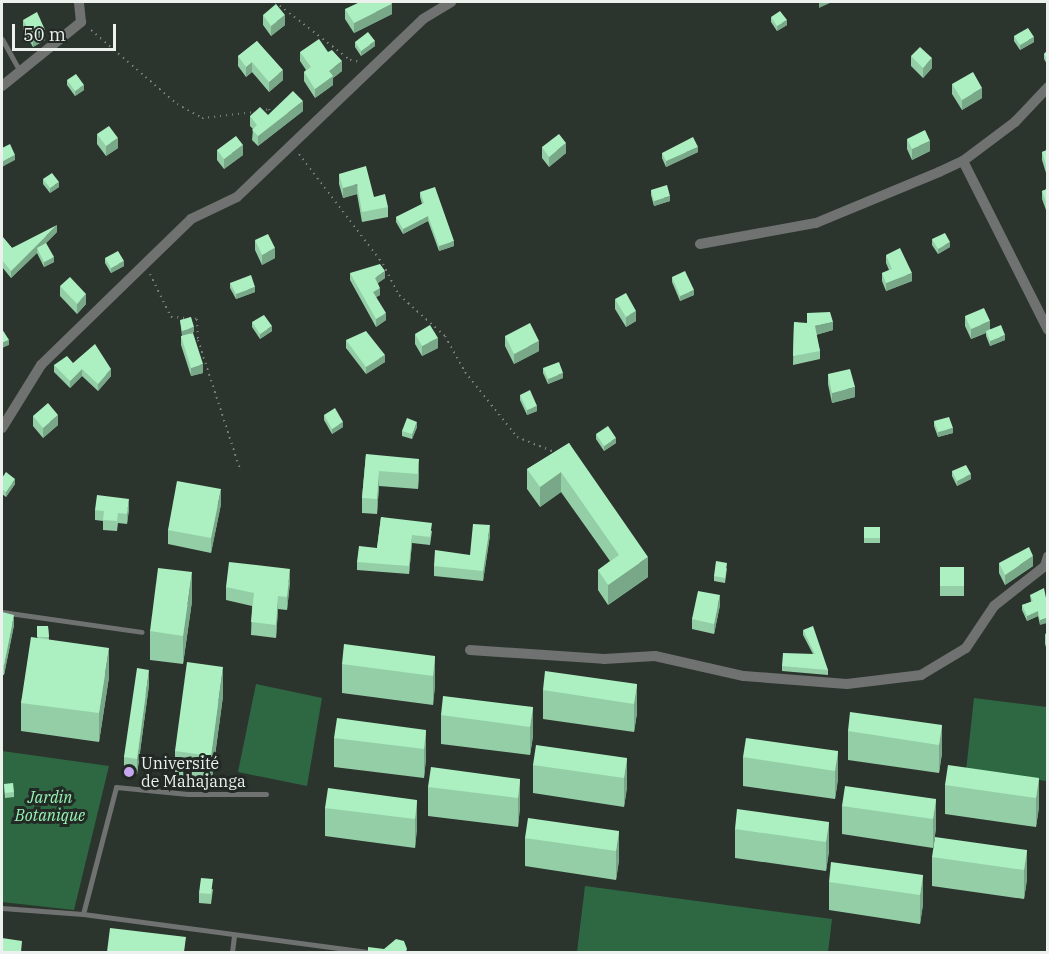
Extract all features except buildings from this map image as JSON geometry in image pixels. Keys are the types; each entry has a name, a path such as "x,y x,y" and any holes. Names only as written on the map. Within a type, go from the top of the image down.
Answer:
{"street":[{"path":"2,86 21,73 81,22 79,2"},
{"path":"2,428 40,365 191,219 237,197 423,19 451,2"},
{"path":"700,243 816,223 963,160 1015,122 1047,87"},
{"path":"963,160 1047,330"},
{"path":"470,650 603,659 655,656 744,676 847,684 921,675 966,648 994,606 1045,566 1047,556"}],"lane":[{"path":"2,39 21,73"},
{"path":"2,612 142,632"},
{"path":"83,914 116,787 188,794 266,794"},
{"path":"2,908 83,914 234,936 369,952"},
{"path":"232,952 234,936"}],"path":[{"path":"275,2 350,60 374,65"},
{"path":"81,22 177,104 202,118 269,109 275,118"},
{"path":"292,144 333,203 383,264 399,295 445,336 465,372 517,437 559,453"},
{"path":"146,263 171,317 197,319 198,340 240,469"}],"green space":[{"path":"256,684 322,698 307,786 238,772"},
{"path":"974,698 1047,707 1047,781 966,771"},
{"name":"Jardin Botanique","path":"2,751 109,766 74,910 2,902"},
{"path":"585,886 832,919 828,952 577,952"}],"place":[{"name":"Université de Mahajanga","path":"129,772"}]}
